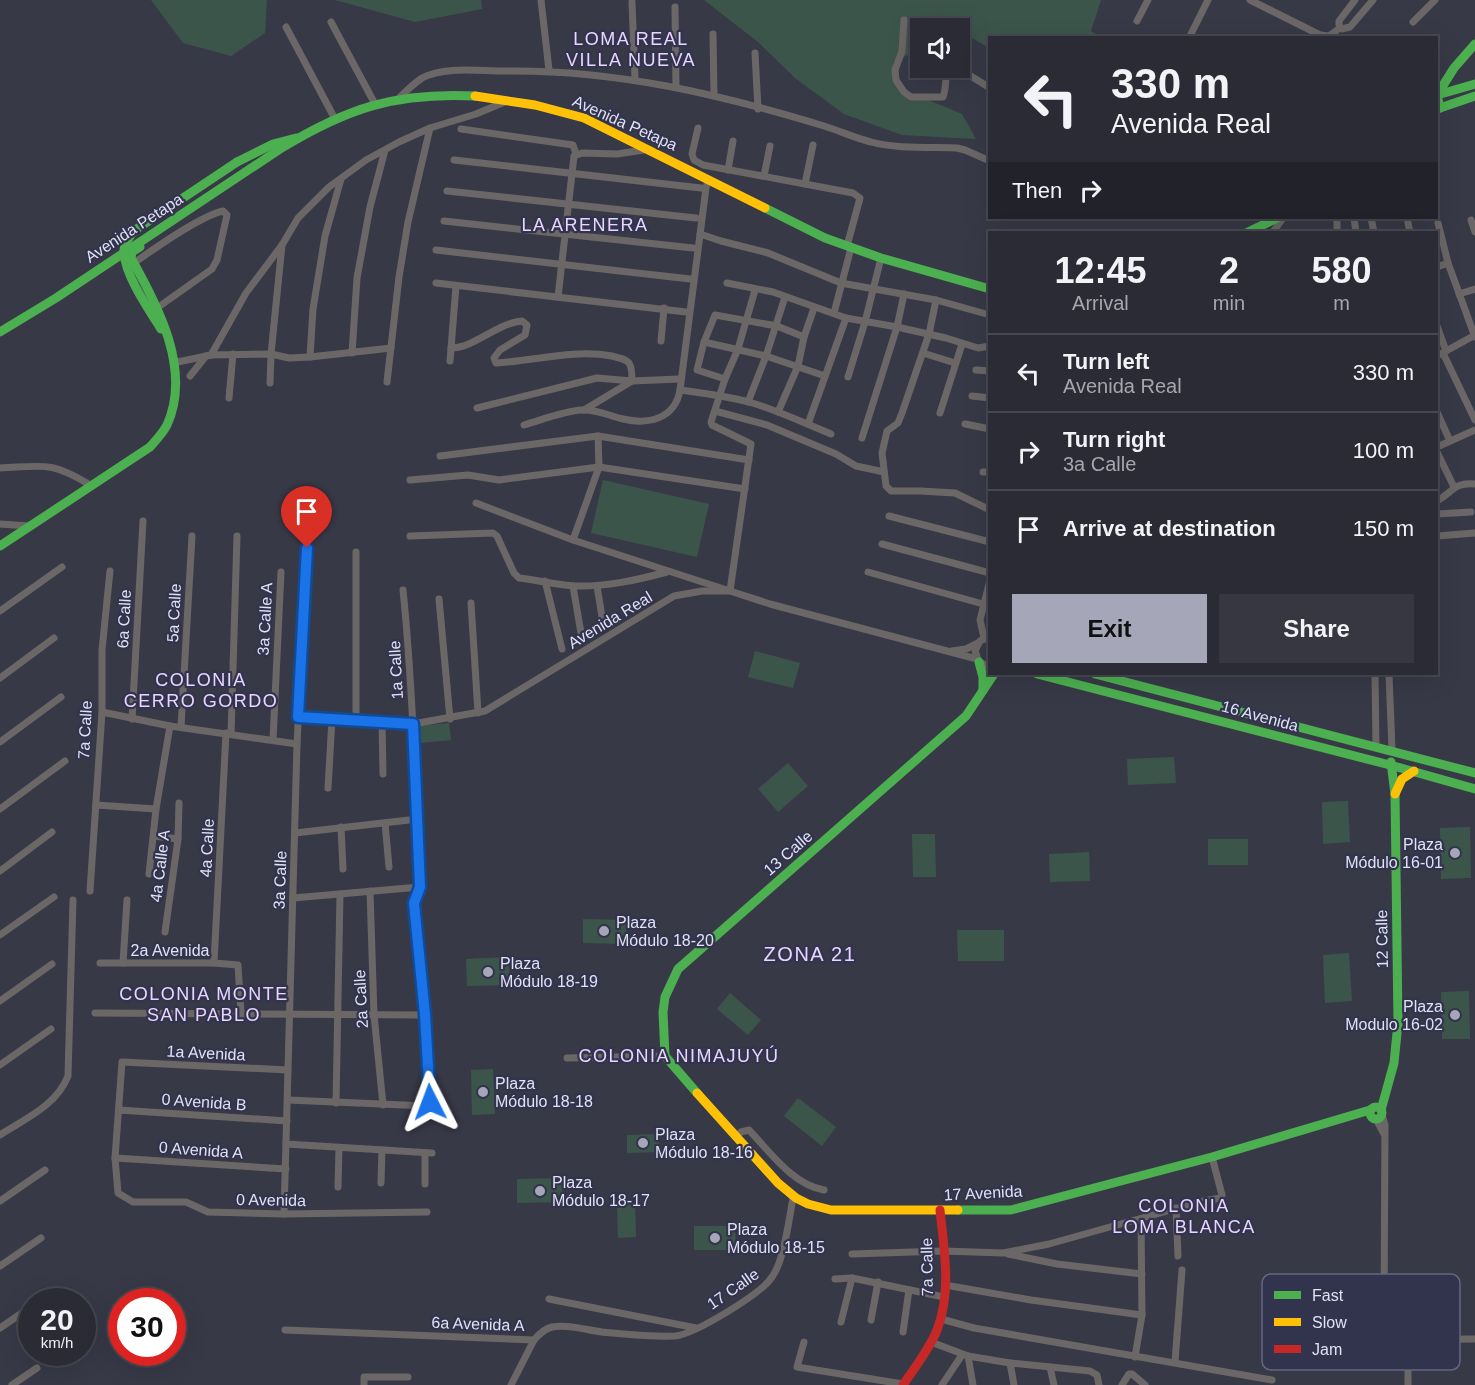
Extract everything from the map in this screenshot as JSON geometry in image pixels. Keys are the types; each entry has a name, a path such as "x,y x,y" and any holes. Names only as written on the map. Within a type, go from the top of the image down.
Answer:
{"main road":[{"path":"1438,93 1452,69 1475,44"},
{"path":"1438,95 1475,84"},
{"name":"Avenida Petapa","path":"0,332 299,138 335,119 375,104 398,99 456,95 509,100 584,118 825,238 881,258 988,288"},
{"path":"1439,108 1475,96"},
{"path":"172,352 126,265 123,252 126,244 135,230 237,162 283,139 299,138"},
{"path":"1250,231 1275,219"},
{"path":"0,546 150,447 168,424 175,386 172,352 158,308 131,255 140,248 143,240"},
{"path":"978,660 983,677 981,696"},
{"name":"13 Calle","path":"665,1056 663,1039 665,997 678,969 966,716 993,675"},
{"name":"16 Avenida","path":"1041,675 1475,789"},
{"name":"16 Avenida","path":"1099,675 1475,773"},
{"name":"12 Calle","path":"1375,1113 1389,1082 1396,1051 1398,1023 1395,794 1390,765 1392,750"},
{"path":"1395,794 1402,778 1413,771"},
{"name":"17 Avenida","path":"665,1056 793,1198 818,1208 831,1210 1011,1210 1212,1157 1355,1115 1375,1113"},
{"name":"7a Calle","path":"903,1385 931,1342 940,1319 945,1285 940,1210"}],"street":[{"path":"541,0 549,70"},
{"path":"1137,21 1148,0"},
{"path":"1190,36 1208,0"},
{"path":"1250,0 1320,35 1329,36 1340,28"},
{"path":"1340,28 1341,19 1355,0"},
{"path":"1340,28 1345,30 1350,27 1372,0"},
{"path":"1413,22 1435,0"},
{"path":"632,2 635,79"},
{"path":"675,7 676,87"},
{"path":"904,20 902,51 895,70 896,80 904,92 911,97 943,97 947,87 946,78"},
{"path":"331,22 375,104"},
{"path":"286,27 335,119"},
{"path":"713,34 714,96"},
{"path":"755,53 759,109"},
{"path":"398,99 423,78 453,71 549,70 635,79 714,96 824,126 872,143 957,148 988,161"},
{"path":"970,76 988,87"},
{"path":"190,376 208,355 246,293 282,245 298,218 328,188 366,160 430,128 476,114 509,100"},
{"path":"387,382 404,244 430,128"},
{"path":"698,128 694,160 708,166 853,193 860,198 834,313"},
{"path":"461,129 573,146 576,154"},
{"path":"729,170 733,141"},
{"path":"805,184 813,145"},
{"path":"764,176 770,146"},
{"path":"558,297 572,159 576,154 588,152 617,154 648,149"},
{"path":"352,353 357,278 370,207 385,150"},
{"path":"454,160 701,188"},
{"path":"698,174 708,166"},
{"path":"310,357 313,309 325,236 340,179"},
{"path":"584,410 605,412 633,421 660,419 672,410 678,401 708,180"},
{"path":"447,191 696,218"},
{"path":"134,263 179,233 215,213 223,211 227,214 228,219 212,270 158,308"},
{"path":"1471,220 1475,232"},
{"path":"444,221 693,248"},
{"path":"1438,223 1448,263 1475,336 1442,353"},
{"path":"700,234 768,254 841,283 936,300 988,314"},
{"path":"270,383 282,245"},
{"path":"436,250 690,279"},
{"path":"848,377 881,258"},
{"path":"1438,267 1448,263"},
{"path":"436,283 686,312"},
{"path":"727,283 773,292 846,318 929,334 978,348 988,346"},
{"path":"450,361 456,286"},
{"path":"1459,294 1475,289"},
{"path":"476,503 573,540 730,591 751,442 712,425 755,290"},
{"path":"862,438 897,327 904,294"},
{"path":"748,402 777,326 785,297"},
{"path":"936,300 929,334 898,423 887,432 882,453 886,486 891,491 920,490 956,494 988,509"},
{"path":"661,341 663,308"},
{"path":"778,412 798,366 804,337 814,308"},
{"path":"726,379 698,371 704,342 716,314 777,326 804,337"},
{"path":"808,424 846,318"},
{"path":"451,348 465,345 499,328 522,321 527,325 525,335 500,350 494,358 496,363 559,354 596,353 628,362 633,375 632,381 584,410 524,425"},
{"path":"1438,331 1442,353 1475,420"},
{"path":"704,342 766,356 825,376"},
{"path":"940,413 962,344"},
{"path":"173,363 208,355 271,354 289,358 391,348"},
{"path":"923,353 955,363"},
{"path":"229,398 233,354"},
{"path":"976,370 988,371"},
{"path":"477,408 597,378 632,381 679,379"},
{"path":"680,390 748,402 831,434"},
{"path":"972,396 988,398"},
{"path":"715,411 767,425 836,454 856,466 884,472"},
{"path":"1438,414 1450,441"},
{"path":"965,424 988,429"},
{"path":"1438,447 1475,430"},
{"path":"440,456 598,435 749,460"},
{"path":"573,540 598,467 598,435"},
{"path":"1438,454 1454,487"},
{"path":"0,468 51,466 72,474 90,485"},
{"path":"410,480 468,475 499,480 598,467 745,489"},
{"path":"1438,500 1454,487 1465,483 1475,484"},
{"path":"1438,514 1471,512"},
{"path":"889,516 988,541"},
{"name":"6a Calle","path":"132,719 143,522"},
{"path":"0,524 29,526"},
{"path":"410,536 493,533 517,577 573,586 597,586 667,572"},
{"path":"1438,536 1475,533"},
{"name":"5a Calle","path":"181,727 192,536"},
{"name":"4a Calle","path":"214,963 229,734 237,536"},
{"path":"882,544 988,572"},
{"name":"3a Calle","path":"284,1214 297,744 307,548"},
{"path":"356,552 356,720"},
{"path":"0,611 62,567"},
{"name":"7a Calle","path":"90,891 102,712 102,651 110,571"},
{"name":"3a Calle A","path":"273,740 280,572"},
{"path":"867,572 983,604"},
{"path":"545,581 562,649"},
{"path":"573,586 582,633"},
{"path":"597,586 603,623"},
{"path":"978,660 975,651 986,638 980,620 988,587"},
{"name":"1a Calle","path":"383,1105 427,1106 430,1102 425,1015 414,903 420,887 418,819 409,638 403,590"},
{"name":"Avenida Real","path":"298,717 413,724 485,711 674,596 702,591 730,591 770,604 978,660 988,666"},
{"path":"439,599 450,719"},
{"path":"471,603 478,713"},
{"path":"0,678 54,638"},
{"name":"Avenida Real","path":"940,650 959,650 986,638"},
{"path":"1375,675 1376,747"},
{"name":"12 Calle","path":"1389,675 1392,750"},
{"path":"0,742 61,697"},
{"path":"102,712 170,726 297,744"},
{"path":"328,788 332,718"},
{"path":"382,722 382,774"},
{"path":"149,874 156,809 170,726"},
{"path":"0,809 65,761"},
{"name":"4a Calle A","path":"165,932 178,839 179,803"},
{"path":"96,805 156,809"},
{"path":"295,833 418,819"},
{"path":"385,823 389,867"},
{"path":"341,827 343,869"},
{"path":"0,871 52,832"},
{"path":"154,836 178,839"},
{"path":"293,898 420,887"},
{"name":"2a Calle","path":"370,891 374,1015 383,1105"},
{"path":"336,1103 340,894"},
{"path":"0,935 54,897"},
{"path":"0,1135 50,1103 61,1091 68,1076 73,900"},
{"path":"123,963 127,900"},
{"name":"2a Avenida","path":"100,963 214,963 239,967 241,1014"},
{"path":"0,1001 52,964"},
{"path":"95,1013 425,1015"},
{"path":"0,1065 51,1029"},
{"path":"567,1058 665,1056"},
{"name":"1a Avenida","path":"118,1110 122,1062 288,1070"},
{"path":"288,1100 383,1105"},
{"path":"115,1158 118,1110"},
{"name":"0 Avenida B","path":"118,1110 287,1121"},
{"path":"1375,1113 1385,1136 1384,1274"},
{"path":"737,1136 749,1130 785,1168 811,1187 824,1190"},
{"path":"286,1144 428,1153 425,1184"},
{"path":"338,1187 339,1148"},
{"path":"381,1184 382,1150"},
{"path":"1003,1253 1049,1244 1176,1208 1221,1198 1212,1157"},
{"name":"0 Avenida A","path":"115,1158 286,1169"},
{"name":"0 Avenida","path":"115,1158 117,1190 134,1202 186,1202 208,1212 284,1214 427,1212"},
{"path":"0,1201 45,1170"},
{"name":"17 Calle","path":"699,1328 772,1278 779,1264 793,1198"},
{"path":"1176,1208 1178,1256"},
{"path":"1135,1357 1142,1315 1141,1219"},
{"path":"0,1266 41,1238"},
{"path":"852,1254 943,1251 1003,1253 1057,1264 1142,1274"},
{"path":"1175,1362 1182,1270"},
{"path":"841,1322 852,1278"},
{"path":"835,1279 852,1278 878,1282 944,1297"},
{"path":"871,1320 878,1282"},
{"path":"945,1285 1031,1300 1142,1315"},
{"path":"903,1332 909,1290"},
{"path":"549,1299 699,1328"},
{"path":"0,1328 18,1316"},
{"path":"940,1319 974,1329 1272,1380"},
{"name":"6a Avenida A","path":"285,1329 534,1340 550,1328 565,1326 604,1332 677,1336 699,1328"},
{"path":"1460,1339 1475,1339"},
{"path":"511,1385 534,1340"},
{"path":"804,1342 797,1367 903,1385"},
{"path":"931,1342 965,1355 1094,1373 1097,1375 1099,1385"},
{"path":"942,1385 965,1355"},
{"path":"965,1355 973,1385"},
{"path":"1010,1363 1014,1385"},
{"path":"1050,1367 1054,1385"},
{"path":"12,1385 37,1368"},
{"path":"1122,1385 1129,1374 1132,1374 1145,1385"},
{"path":"364,1385 364,1377 408,1377"}],"green space":[{"path":"151,0 267,0 265,33 231,56 183,43"},
{"path":"335,0 481,0 482,9 415,22"},
{"path":"704,0 1101,0 1091,31 1099,36 988,36 988,47 970,37 970,18 910,18 910,54 899,60 899,88 962,114 976,139 902,135 844,114 795,78 758,42"},
{"path":"603,480 709,504 697,557 591,533"},
{"path":"755,651 800,663 793,688 748,677"},
{"path":"449,723 451,740 420,743 418,726"},
{"path":"1174,757 1176,783 1128,785 1127,759"},
{"path":"788,763 808,786 778,812 758,789"},
{"path":"1348,801 1350,842 1323,844 1322,802"},
{"name":"Plaza Módulo 16-01","path":"1470,827 1471,878 1441,879 1440,828"},
{"path":"912,834 935,834 936,877 913,877"},
{"path":"1208,839 1248,839 1248,865 1208,865"},
{"path":"1089,852 1090,881 1050,882 1049,854"},
{"name":"Plaza Módulo 18-20","path":"583,919 626,920 626,944 583,943"},
{"path":"957,930 1004,930 1004,961 958,961"},
{"path":"1349,953 1352,1001 1325,1003 1323,955"},
{"name":"Plaza Módulo 18-19","path":"509,957 510,985 467,986 466,959"},
{"name":"Plaza Modulo 16-02","path":"1469,991 1470,1039 1442,1039 1441,992"},
{"path":"730,993 761,1020 748,1035 717,1009"},
{"name":"Plaza Módulo 18-18","path":"493,1069 495,1114 472,1115 471,1070"},
{"path":"798,1098 836,1127 822,1146 784,1116"},
{"name":"Plaza Módulo 18-16","path":"659,1134 659,1152 627,1153 627,1135"},
{"name":"Plaza Módulo 18-17","path":"562,1178 563,1202 517,1203 517,1179"},
{"path":"635,1204 636,1237 618,1238 617,1205"},
{"name":"Plaza Módulo 18-15","path":"694,1226 735,1226 736,1250 694,1250"}],"traffic: fast":[{"path":"1438,93 1454,68 1475,44"},
{"path":"1438,95 1475,84"},
{"path":"0,332 56,298 280,149 328,123 350,113 396,100 447,95 475,96"},
{"path":"1438,109 1475,96"},
{"path":"1438,99 1440,108"},
{"path":"237,162 273,144 296,138"},
{"path":"161,329 138,292 128,270 124,251 126,242 135,230 237,162"},
{"path":"765,208 825,238 881,258 988,288"},
{"path":"1250,231 1275,219"},
{"path":"0,546 150,447 167,425 174,404 176,382 174,361 161,317 131,258 132,252 140,247"},
{"path":"979,662 983,677 983,690"},
{"path":"697,1093 665,1056 663,1012 665,997 678,969 966,716 993,675"},
{"path":"1041,675 1475,789"},
{"path":"1099,675 1475,773"},
{"path":"1381,1110 1394,1063 1398,1023 1395,794 1391,762"},
{"path":"1378,1107 1382,1113 1378,1119 1374,1119 1370,1111 1378,1107"},
{"path":"958,1210 1011,1210 1212,1157 1370,1110"}],"traffic: slow":[{"path":"475,96 535,105 584,118 765,208"},
{"path":"1395,794 1402,779 1414,771"},
{"path":"697,1093 778,1183 796,1198 808,1204 831,1210 958,1210"}],"traffic: jam":[{"path":"903,1385 930,1344 942,1316 946,1270 940,1210"}],"place":[{"name":"Plaza Módulo 16-01","path":"1455,853"},
{"name":"Plaza Módulo 18-20","path":"604,931"},
{"name":"Plaza Módulo 18-19","path":"488,972"},
{"name":"Plaza Modulo 16-02","path":"1455,1015"},
{"name":"Plaza Módulo 18-18","path":"483,1092"},
{"name":"Plaza Módulo 18-16","path":"643,1143"},
{"name":"Plaza Módulo 18-17","path":"540,1191"},
{"name":"Plaza Módulo 18-15","path":"715,1238"}],"district":[{"name":"LOMA REAL VILLA NUEVA","path":"631,49"},
{"name":"LA ARENERA","path":"585,225"},
{"name":"COLONIA CERRO GORDO","path":"201,690"},
{"name":"ZONA 21","path":"810,954"},
{"name":"COLONIA MONTE SAN PABLO","path":"204,1004"},
{"name":"COLONIA NIMAJUYÚ","path":"679,1056"},
{"name":"COLONIA LOMA BLANCA","path":"1184,1216"}],"route":[{"path":"307,548 298,717 413,724 420,887 414,903 425,1015 430,1102"}]}
